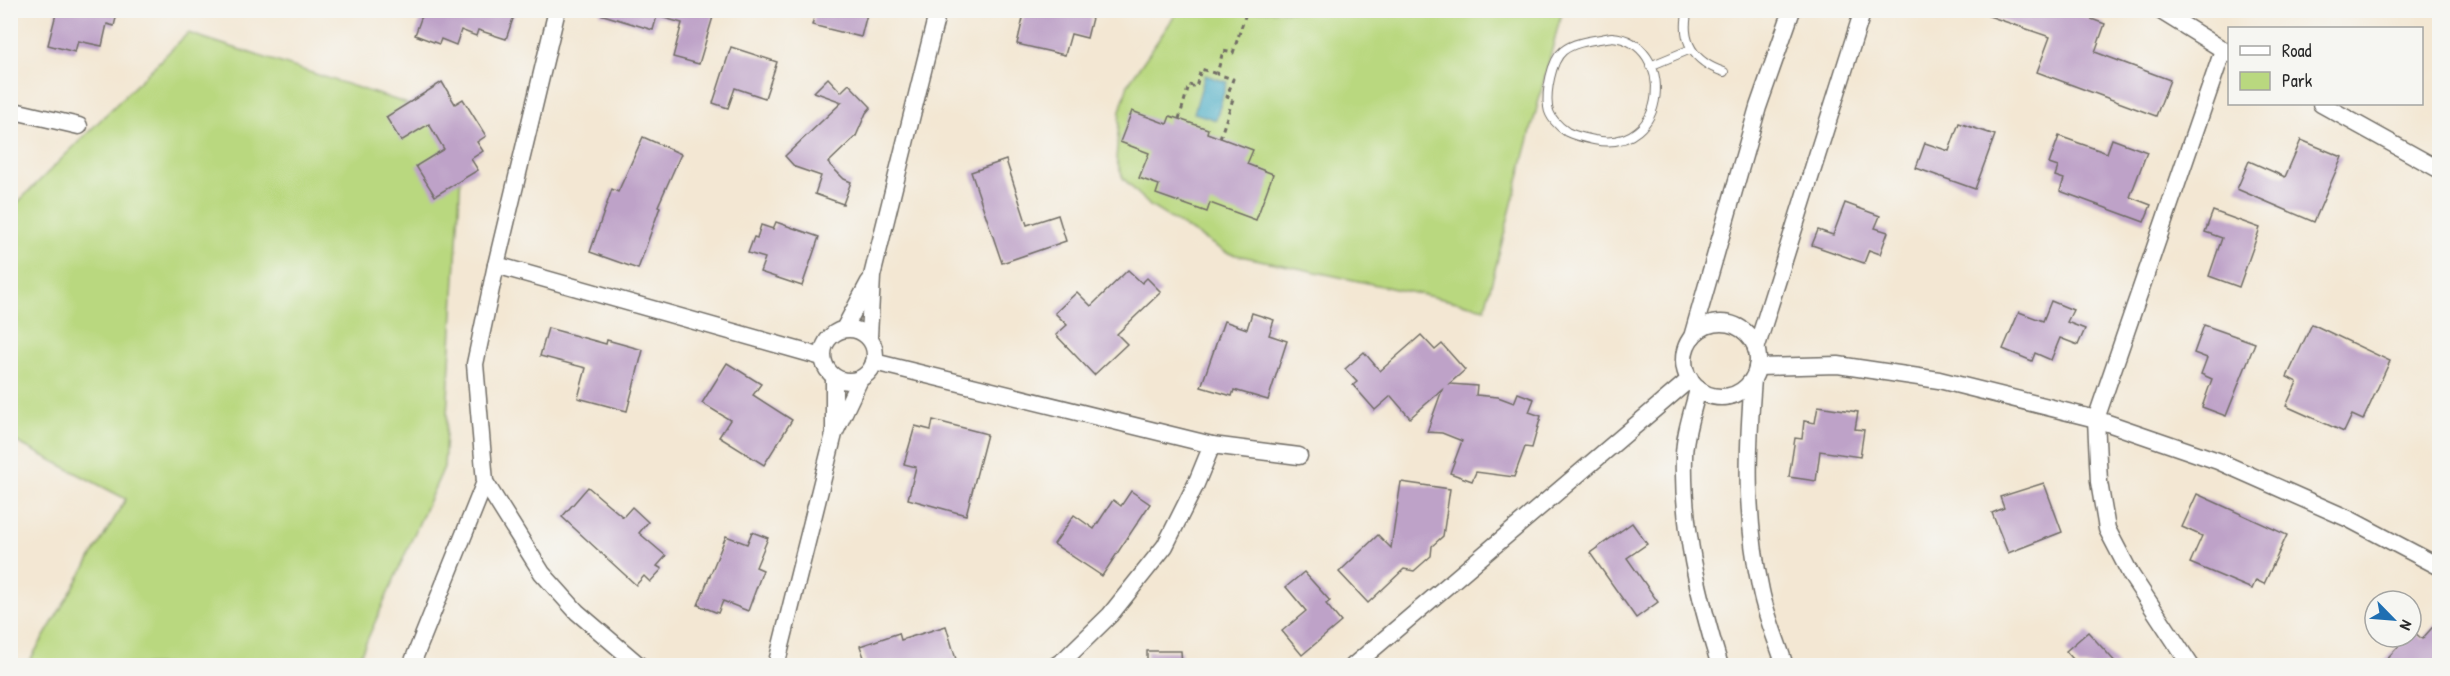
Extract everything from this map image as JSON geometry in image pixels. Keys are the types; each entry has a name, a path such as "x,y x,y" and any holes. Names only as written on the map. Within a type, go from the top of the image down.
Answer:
{"street":[{"path":"411,666 485,482 475,364 496,265 557,10"},
{"path":"869,338 872,276 938,10"},
{"path":"1792,10 1758,107 1684,358 1686,369 1694,384 1709,395 1722,397 1744,388 1755,373 1838,364 1939,381 2096,418 2218,461 2349,519 2439,567"},
{"path":"1785,666 1761,592 1749,521 1747,454 1756,349 1863,10"},
{"path":"2158,10 2226,52 2096,418 2099,482 2108,529 2132,575 2191,666"},
{"path":"2323,105 2439,170"},
{"path":"10,110 79,126"},
{"path":"496,265 822,357"},
{"path":"844,329 872,276"},
{"path":"1692,337 1711,324 1733,325 1743,330 1751,338 1756,349"},
{"path":"844,329 857,330 869,338 875,349 874,362 869,372 860,379 846,382 834,377 825,369 822,357 824,345 828,339 832,334 844,329"},
{"path":"874,362 1212,445 1299,456"},
{"path":"834,377 834,434"},
{"path":"777,666 834,434 860,379"},
{"path":"1353,666 1694,384"},
{"path":"1694,384 1684,454 1688,526 1700,593 1720,666"},
{"path":"1055,666 1110,615 1165,546 1196,484 1212,445"},
{"path":"485,482 542,573 577,612 640,666"}],"lane":[{"path":"1688,10 1684,26 1692,49 1706,63 1724,72"},
{"path":"1612,37 1620,38 1628,40 1641,49 1650,66 1656,82 1654,107 1642,128 1630,137 1607,142 1579,137 1563,130 1551,117 1548,108 1553,67 1558,56 1565,49 1612,37"},
{"path":"1650,66 1692,49"}],"path":[{"path":"1216,74 1223,51 1233,53 1246,13 1239,10"},
{"path":"1179,119 1189,85 1196,87 1201,69 1233,79 1227,97 1233,99 1220,138"}],"green space":[{"path":"1178,11 1562,11 1485,308 1227,253 1150,206 1123,178 1116,159 1120,111 1128,84"},
{"path":"188,33 464,122 444,467 356,665 27,665 126,499 11,439 10,210"}],"water":[{"path":"1205,75 1227,82 1216,120 1194,113"}],"building":[{"path":"57,10 118,10 114,26 107,24 102,46 78,41 75,52 48,45"},
{"path":"424,10 516,10 506,39 478,30 476,36 461,30 456,45 441,39 439,44 415,35"},
{"path":"601,10 715,10 699,64 673,57 682,23 657,16 653,30 600,14"},
{"path":"816,10 868,10 861,37 812,25"},
{"path":"1025,10 1063,10 1092,18 1087,38 1071,34 1065,55 1017,44"},
{"path":"1980,10 2067,10 2105,24 2095,52 2170,80 2156,116 2037,72 2050,37 1980,13"},
{"path":"731,47 777,62 765,98 735,88 728,108 713,103"},
{"path":"828,78 841,92 849,84 871,107 856,136 828,163 844,179 851,182 843,204 815,194 821,176 795,167 785,156 842,102 814,92"},
{"path":"442,82 455,104 463,99 486,136 477,142 483,151 471,159 478,170 435,196 416,166 444,149 429,124 401,141 386,117"},
{"path":"1132,111 1167,124 1170,116 1208,129 1207,133 1253,150 1247,164 1273,174 1256,220 1210,203 1207,212 1156,194 1159,185 1139,178 1149,153 1120,142"},
{"path":"1959,123 1995,135 1975,189 1916,168 1925,143 1949,151"},
{"path":"2059,136 2107,153 2112,139 2147,152 2130,197 2151,205 2144,222 2060,191 2064,179 2055,176 2058,167 2049,164"},
{"path":"643,137 681,154 658,206 660,207 638,269 590,252 612,189 618,192"},
{"path":"2301,140 2342,157 2314,222 2237,189 2249,161 2285,177"},
{"path":"1006,160 1027,225 1058,215 1066,241 1002,263 971,172"},
{"path":"1845,203 1880,216 1875,228 1888,232 1880,254 1869,250 1864,263 1812,245 1818,230 1833,235"},
{"path":"2213,211 2260,228 2239,287 2209,276 2222,238 2205,232"},
{"path":"776,222 819,237 802,286 760,272 765,258 748,253 754,237 757,238 761,225 773,229"},
{"path":"1128,270 1142,283 1147,278 1161,292 1117,334 1127,344 1094,375 1056,335 1067,325 1055,313 1077,292 1091,306"},
{"path":"2051,301 2073,310 2067,322 2085,329 2078,345 2060,338 2051,360 2035,353 2032,361 2003,349 2019,312 2043,321"},
{"path":"1252,313 1274,320 1269,335 1287,341 1268,400 1234,390 1232,396 1201,387 1224,321 1247,329"},
{"path":"2312,324 2390,361 2363,420 2352,415 2344,432 2286,406 2297,382 2287,377"},
{"path":"2204,325 2255,343 2226,416 2202,407 2212,379 2201,374 2207,358 2194,353"},
{"path":"548,328 606,344 607,340 643,350 627,411 578,398 586,368 540,356"},
{"path":"1421,335 1435,350 1442,344 1465,370 1449,384 1477,386 1476,395 1498,397 1514,403 1518,393 1534,399 1529,412 1541,416 1532,448 1525,447 1514,477 1476,472 1472,481 1450,473 1462,441 1442,433 1427,432 1442,390 1410,418 1391,396 1375,410 1353,385 1357,382 1345,369 1364,352 1380,371"},
{"path":"727,363 761,384 753,395 792,420 764,465 719,437 730,420 702,403"},
{"path":"1818,406 1858,412 1855,429 1864,430 1860,457 1820,451 1816,481 1789,477 1795,438 1802,439 1804,421 1815,423"},
{"path":"933,420 987,434 966,515 908,499 916,467 904,464 915,426 931,430"},
{"path":"1401,482 1450,489 1443,536 1432,546 1431,556 1414,571 1404,569 1368,603 1339,572 1378,535 1391,548"},
{"path":"2044,483 2062,532 2008,553 1992,513 2004,508 2000,497"},
{"path":"588,487 623,517 632,507 648,522 639,533 666,556 657,566 662,569 650,582 644,576 636,585 562,517"},
{"path":"1131,491 1150,504 1102,576 1054,544 1074,515 1094,529 1113,500 1121,506"},
{"path":"2197,494 2287,535 2264,584 2256,580 2252,589 2190,563 2202,536 2182,527"},
{"path":"1632,523 1647,544 1627,558 1658,602 1636,618 1590,553"},
{"path":"752,532 768,538 756,567 763,570 748,611 723,601 718,613 698,605 726,536 747,544"},
{"path":"1304,572 1330,601 1326,604 1341,622 1302,655 1282,631 1306,611 1286,587"},
{"path":"2439,620 2439,666 2380,666 2396,649 2423,649 2423,638"},
{"path":"946,626 958,666 867,666 860,646 899,633 901,640"},
{"path":"2088,632 2119,666 2079,666 2066,651"},
{"path":"1147,651 1181,651 1182,666 1147,666"}]}
